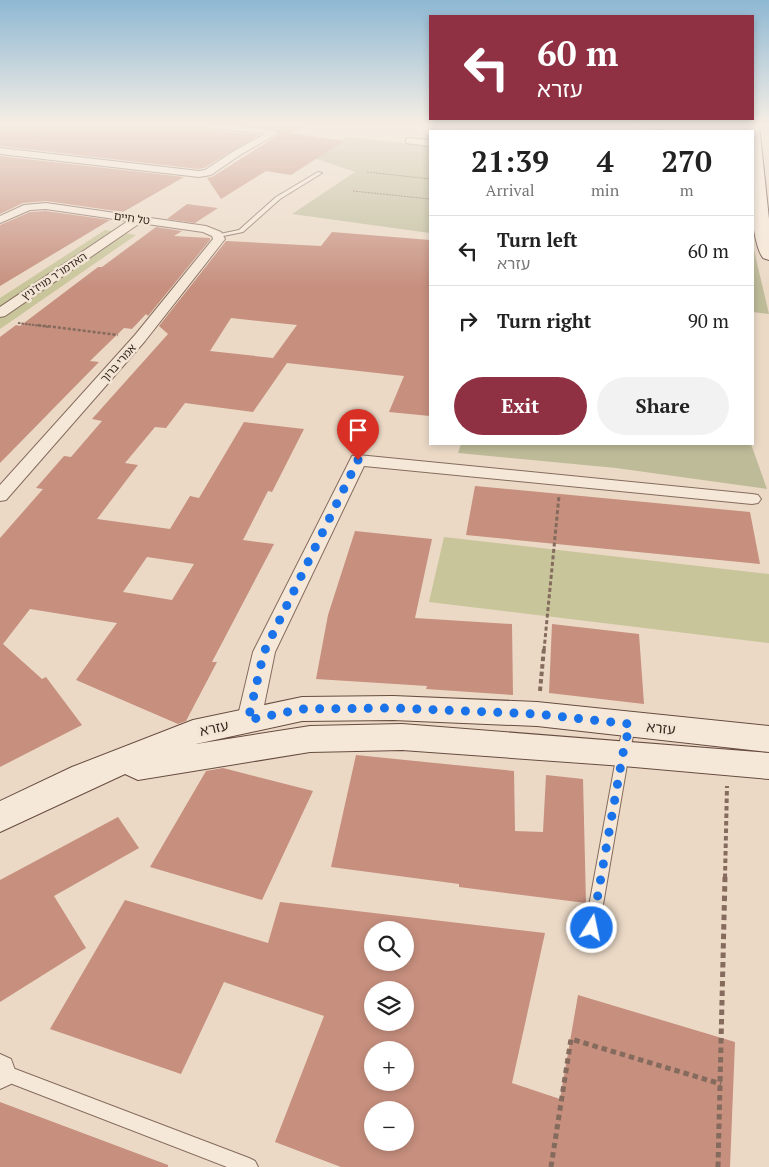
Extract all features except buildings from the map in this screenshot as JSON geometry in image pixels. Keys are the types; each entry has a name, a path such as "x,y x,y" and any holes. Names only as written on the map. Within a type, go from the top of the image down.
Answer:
{"street":[{"path":"760,188 763,235 769,255"},
{"name":"טל חיים","path":"0,220 28,207 46,206 212,232"},
{"name":"האדמו\"ר מויז'ניץ","path":"0,312 138,219"},
{"name":"אמרי ברוך","path":"0,496 140,338 219,239 212,232"},
{"path":"248,720 264,652 358,460 752,499"},
{"name":"עזרא","path":"0,817 84,777 193,732 302,709 393,708 537,714 627,739 728,762 769,766"},
{"name":"עזרא","path":"84,777 217,753 310,739 402,737 769,739"}],"lane":[{"path":"212,232 241,231 278,198 309,179"},
{"path":"592,928 627,739"},
{"path":"0,1072 249,1167"}],"path":[{"path":"354,191 429,199"},
{"path":"9,321 140,338"},
{"path":"537,714 561,480"},
{"path":"718,1167 728,762"},
{"path":"551,1167 571,1039 720,1084"}],"shaded area":[{"path":"344,179 429,179 429,233 292,214"},
{"path":"105,230 136,235 0,329 0,298"},
{"path":"754,250 769,314 754,312"},
{"path":"461,445 751,445 767,489 616,468 458,453"},
{"path":"444,537 769,574 769,643 429,602"}],"route":[{"path":"358,460 264,652 248,720 302,709 393,708 537,714 630,724 623,753 592,928"}]}
